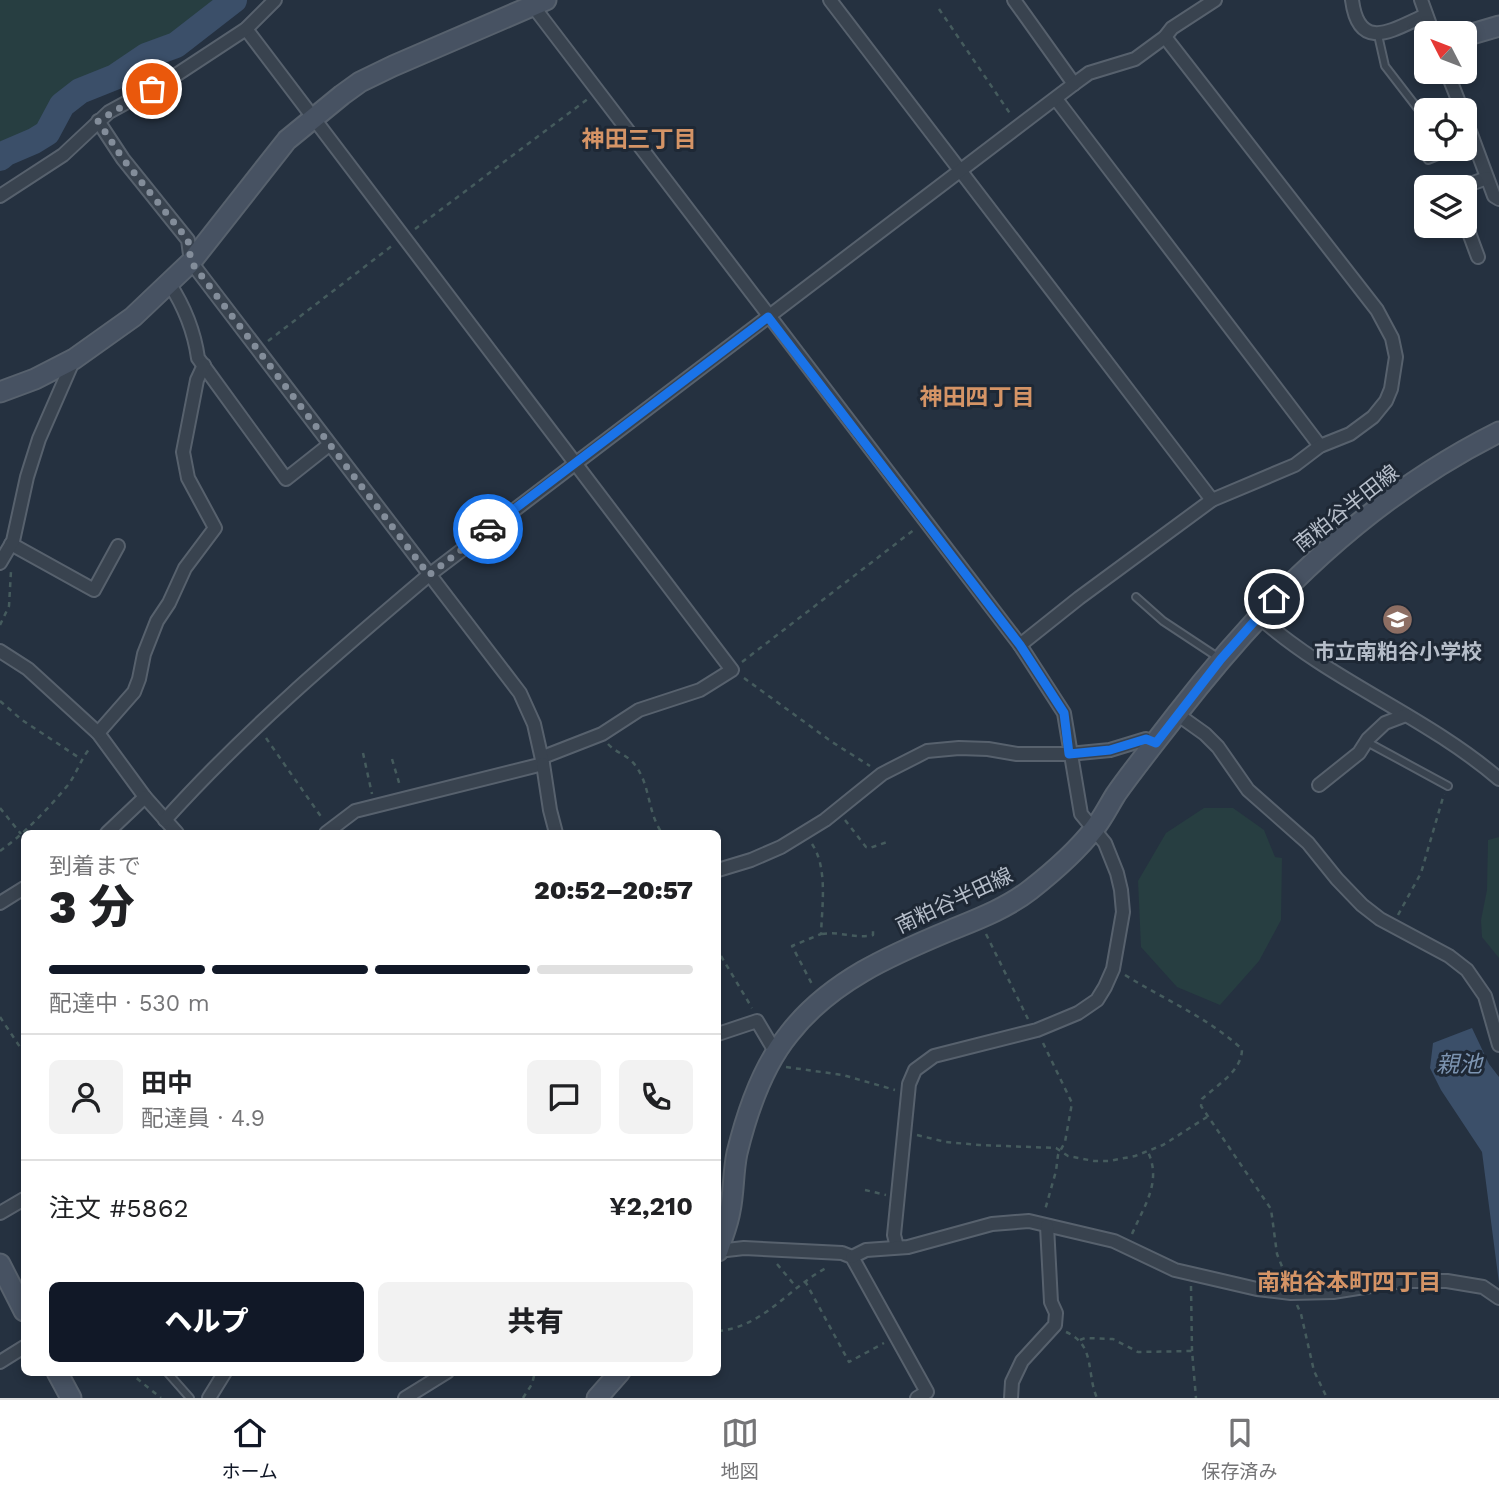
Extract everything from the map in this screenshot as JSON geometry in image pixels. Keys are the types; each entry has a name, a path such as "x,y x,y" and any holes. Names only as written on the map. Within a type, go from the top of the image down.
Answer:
{"main road":[{"path":"0,392 35,379 74,359 133,317 191,262 288,140 351,88 374,75 539,3"},
{"path":"1477,32 1499,26"},
{"name":"南粕谷半田線","path":"721,1241 730,1212 737,1154 753,1100 774,1058 804,1016 867,968 978,918 1026,893 1052,873 1094,829 1117,793 1221,659 1258,616 1310,564 1371,514 1430,472 1499,432"},
{"path":"0,1264 21,1305"},
{"path":"59,1376 71,1398"},
{"path":"597,1398 616,1376"}],"street":[{"path":"0,196 63,155 98,121 173,77 246,29 275,0"},
{"path":"830,0 1212,500"},
{"path":"1014,0 1074,84"},
{"path":"165,820 257,725 429,575 1089,73 1135,59 1166,37 1172,28 1215,0"},
{"path":"1352,0 1357,22 1367,31 1378,35 1426,15"},
{"path":"1421,0 1428,21"},
{"path":"539,3 598,91 1020,645 1064,713 1081,814 1105,843 1121,890 1123,912 1113,969 1097,1000 1078,1013 1035,1031 934,1056 915,1070 909,1084 897,1198 894,1235 897,1247"},
{"path":"246,29 732,670 700,690 639,710 601,734 543,761 355,811 335,829"},
{"path":"1020,645 1212,500 1295,465 1320,446 1350,434 1373,417 1386,401 1395,369 1396,356 1392,338 1377,310 1166,37"},
{"path":"1056,99 1320,446"},
{"path":"98,121 123,159 188,240 191,262 520,693 531,716 543,761 555,830"},
{"path":"1477,159 1494,196 1499,199"},
{"path":"1477,182 1487,178"},
{"path":"1471,238 1478,257"},
{"path":"169,283 181,301 195,339 198,358 286,479 329,445"},
{"path":"1,561 11,544 39,439 74,359"},
{"path":"101,736 134,692 156,621 169,603 192,558 215,528 188,478 183,452 197,380 204,365"},
{"path":"11,544 94,590 118,546"},
{"path":"1258,616 1280,636 1406,715 1499,779"},
{"path":"0,651 27,669 101,736 145,797 174,830"},
{"path":"1177,714 1218,747 1248,789 1308,843 1362,905 1391,925 1449,956 1467,970 1485,996 1499,1045"},
{"path":"1319,785 1359,753 1385,723 1406,715"},
{"path":"721,869 761,856 805,833 882,774 927,751 988,749 1017,754 1069,754 1110,750 1146,739 1156,743"},
{"path":"110,830 145,797"},
{"path":"0,903 21,890"},
{"path":"721,1033 757,1021 774,1058"},
{"path":"0,1213 21,1201"},
{"path":"850,1257 866,1250 908,1247 992,1224 1029,1221 1114,1241 1174,1270 1257,1289 1291,1293 1333,1292 1402,1282 1447,1281 1483,1287 1499,1298"},
{"path":"1010,1398 1012,1382 1022,1361 1055,1325 1056,1314 1051,1302 1044,1225"},
{"path":"721,1251 744,1248 842,1253 850,1257 927,1392 917,1398"},
{"path":"0,1363 21,1350"},
{"path":"209,1398 223,1376"},
{"path":"405,1398 441,1376"}],"lane":[{"path":"1378,35 1385,65 1414,102"},
{"path":"1136,597 1163,621 1221,659"},
{"path":"1367,741 1448,786"},
{"path":"171,1376 190,1398"}],"path":[{"path":"939,9 1019,127"},
{"path":"257,349 598,91"},
{"path":"882,774 832,742 732,670 925,521"},
{"path":"0,625 9,606 12,578 11,568 1,561"},
{"path":"0,701 22,720 81,759"},
{"path":"257,725 283,760 298,788 335,829"},
{"path":"601,734 610,747 632,760 638,768 648,789 651,813 660,830"},
{"path":"26,830 68,785 81,759 101,736"},
{"path":"363,753 376,805"},
{"path":"393,759 400,786 407,799"},
{"path":"1391,925 1421,873 1434,823 1448,786"},
{"path":"0,808 21,833"},
{"path":"837,810 866,847 887,842"},
{"path":"805,833 818,853 822,886 821,934"},
{"path":"0,851 21,835"},
{"path":"978,918 1072,1103 1044,1225"},
{"path":"823,1000 792,946 821,934 839,932 864,937 873,936 873,931"},
{"path":"721,956 758,1018 757,1021"},
{"path":"1113,969 1161,998 1188,1009 1242,1049 1242,1057 1237,1067 1202,1099 1201,1106 1271,1209 1277,1254 1301,1314 1314,1371 1326,1398"},
{"path":"0,1017 21,1048"},
{"path":"774,1058 778,1066 843,1075 908,1095"},
{"path":"905,1132 946,1142 1056,1148 1068,1157 1094,1161 1135,1156 1163,1145 1207,1117"},
{"path":"1126,1247 1151,1191 1154,1170 1147,1151"},
{"path":"865,1190 897,1198"},
{"path":"770,1250 770,1255 797,1288"},
{"path":"721,1331 733,1329 760,1317 805,1281 850,1257"},
{"path":"1191,1274 1192,1351 1196,1398"},
{"path":"805,1281 849,1362 896,1336"},
{"path":"1055,1325 1080,1340 1089,1360 1097,1398"},
{"path":"1080,1340 1113,1339 1138,1352 1192,1351"},
{"path":"134,1376 161,1398"},
{"path":"523,1398 532,1384 533,1376"}],"green space":[{"path":"0,0 236,0 225,12 51,104 43,136 0,165"},
{"path":"1204,808 1233,808 1264,830 1275,857 1282,858 1281,920 1259,961 1220,1005 1177,987 1141,947 1138,881 1166,833"},
{"path":"1499,837 1499,958 1482,937 1481,920 1487,890 1488,840"}],"water":[{"name":"親池","path":"1472,1028 1489,1064 1499,1077 1499,1283 1482,1152 1441,1090 1430,1068 1433,1043"}],"waterway":[{"path":"0,158 47,133 62,105 80,91 115,77 146,56 176,45 234,0"}],"way so far":[{"path":"152,89 98,121 123,159 188,240 191,262 329,445 429,575 488,529"}],"place":[{"name":"市立南粕谷小学校","path":"1398,619"}],"district":[{"name":"神田三丁目","path":"639,139"},
{"name":"神田四丁目","path":"977,397"},
{"name":"南粕谷本町四丁目","path":"1349,1282"}],"route":[{"path":"488,529 768,317 1020,645 1064,713 1069,754 1110,750 1146,739 1156,743 1221,659 1274,599"}]}
